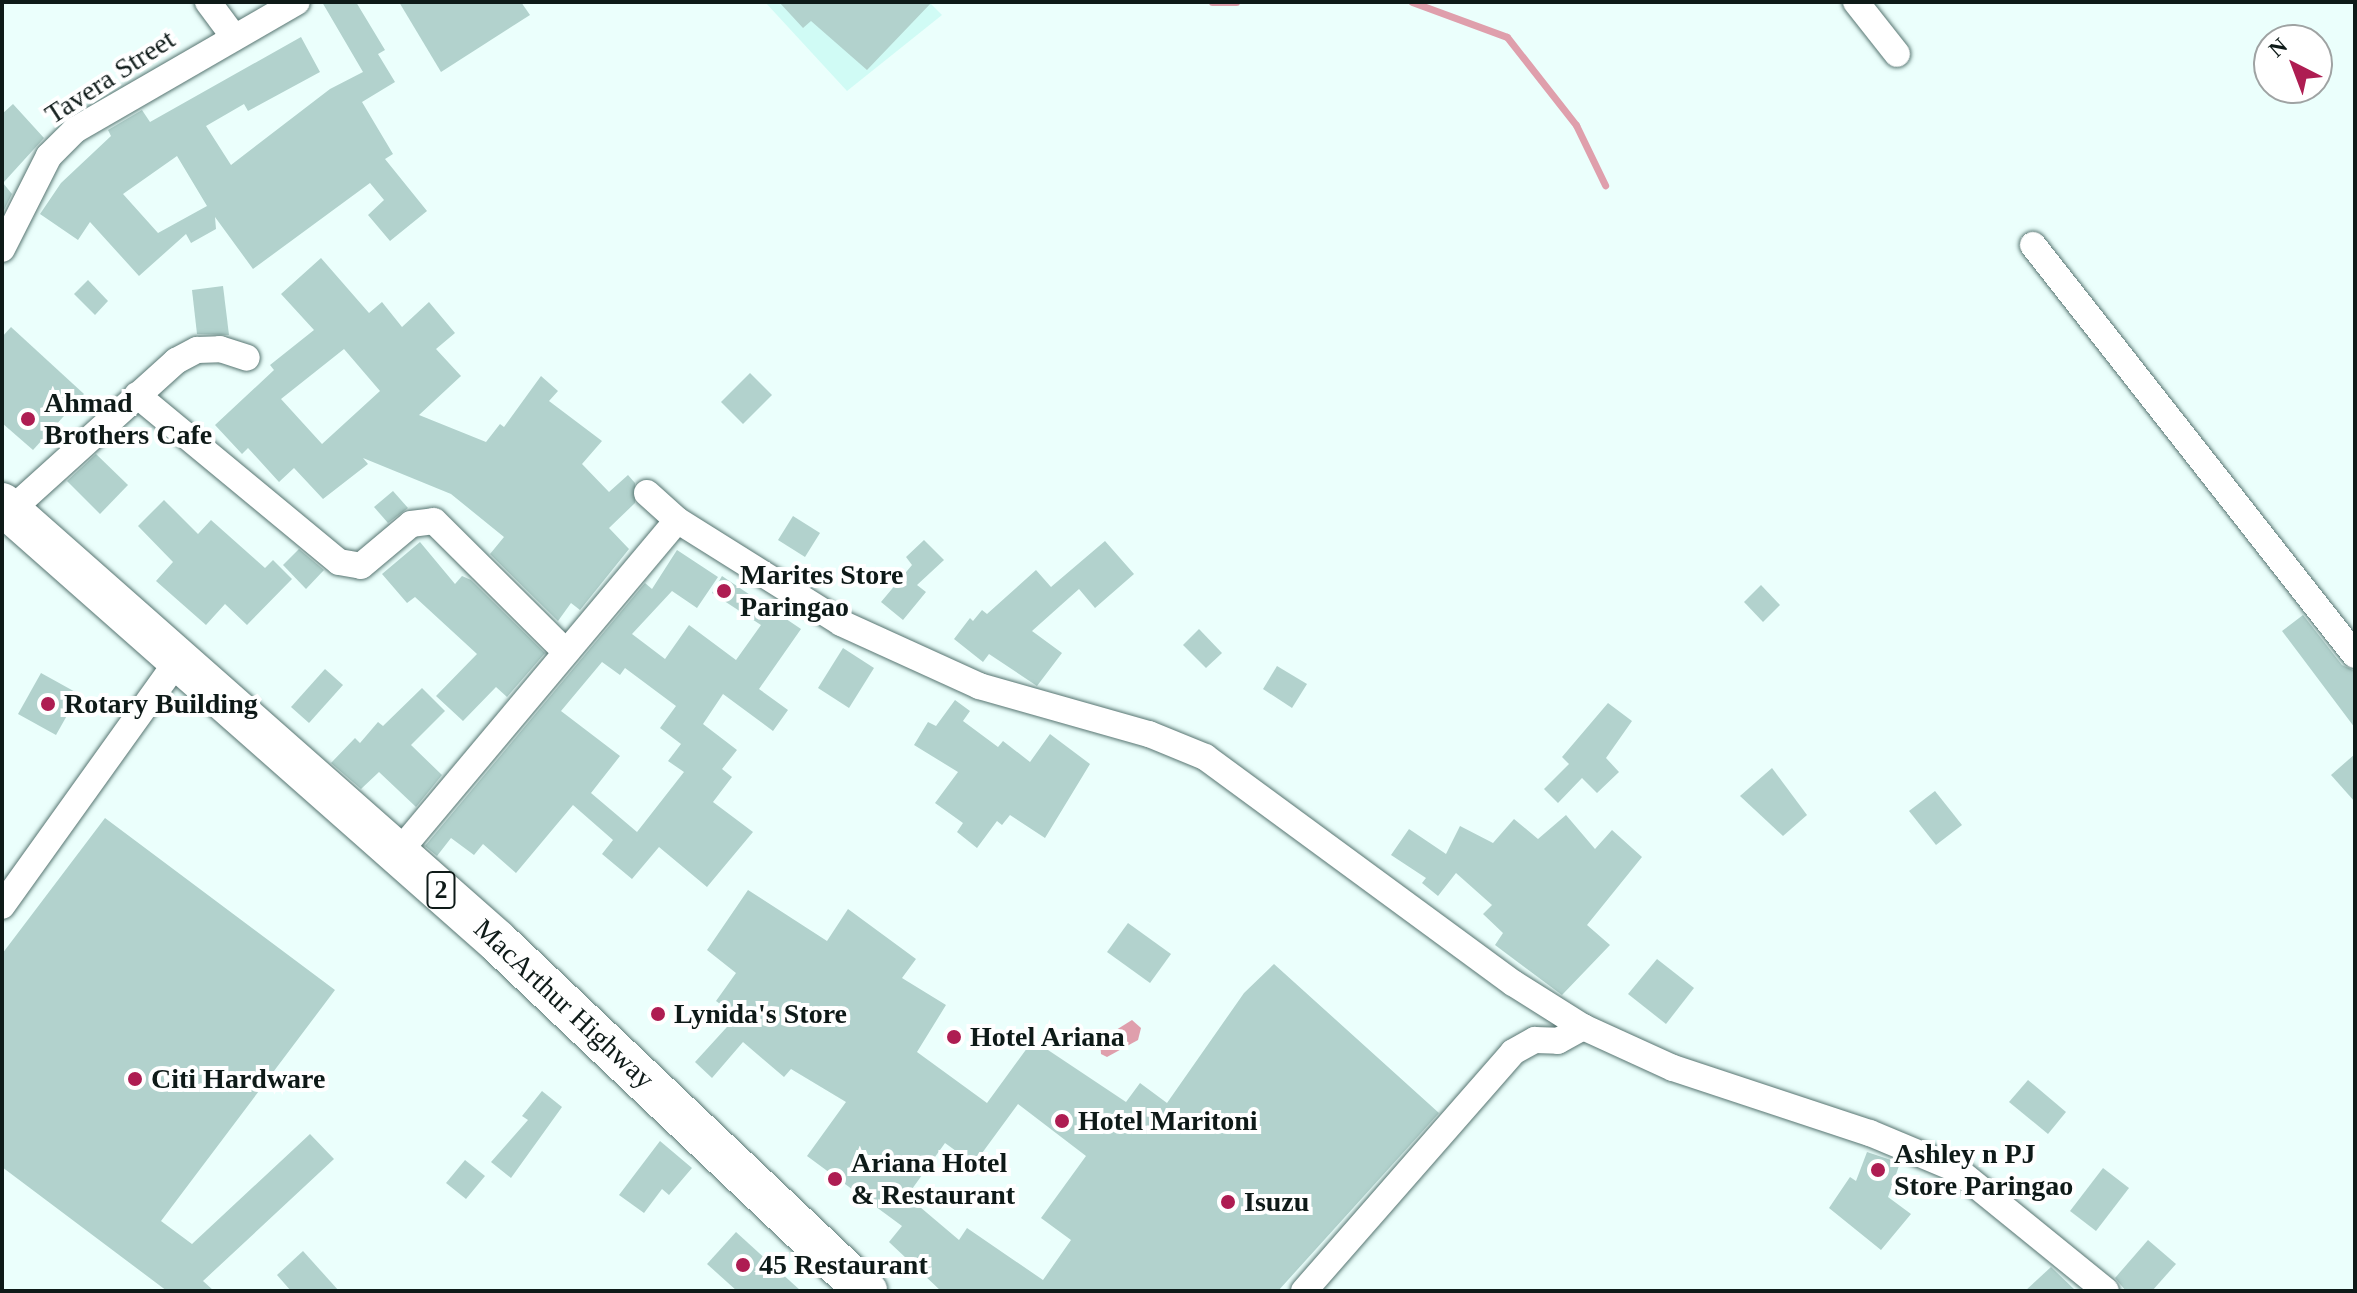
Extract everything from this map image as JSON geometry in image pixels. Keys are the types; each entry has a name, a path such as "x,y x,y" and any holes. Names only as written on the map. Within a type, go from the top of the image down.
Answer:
{"highway":[{"name":"MacArthur Highway","path":"6,507 398,853 866,1291"}],"street":[{"path":"208,2 234,37"},
{"name":"Tavera Street","path":"2,249 59,144 297,2"},
{"path":"1856,2 1897,54"},
{"path":"2033,245 2355,655"},
{"path":"6,507 137,395 197,350 220,349 247,358"},
{"path":"137,395 339,562 361,566 411,524 434,521 566,652"},
{"path":"647,493 677,520 841,623 979,686 1149,734 1205,757 1513,983 1583,1027 1673,1068 1870,1133 1956,1169 2106,1291"},
{"path":"398,853 677,520"},
{"path":"2,906 179,659"},
{"path":"1304,1291 1513,1052 1535,1040 1558,1041 1583,1027"}],"shaded area":[{"path":"765,2 929,2 942,15 847,91"},
{"path":"1132,1020 1141,1028 1138,1040 1107,1057 1101,1054 1100,1040"}],"building":[{"path":"322,2 356,2 385,50 378,54 395,82 362,102 393,154 385,159 427,211 390,241 368,215 384,200 370,183 253,269 215,217 216,229 191,243 186,234 139,276 90,222 78,240 40,214 61,183 111,136 108,130 142,110 150,122 301,37 320,72 248,111 244,104 206,126 231,165 330,89 363,72","holes":["177,156 207,206 158,233 123,194"]},
{"path":"399,2 521,2 530,15 441,72"},
{"path":"779,2 932,2 867,70 811,21 803,28"},
{"path":"13,104 44,138 3,183 12,194 2,214 2,114"},
{"path":"321,258 369,313 382,302 402,327 429,302 455,333 436,349 461,376 419,415 486,442 500,424 504,427 541,376 558,391 549,401 602,441 582,464 609,492 628,475 635,483 635,503 609,528 629,549 580,610 571,603 558,621 490,554 504,537 451,494 363,458 368,464 323,499 294,468 279,482 248,448 242,454 215,425 274,370 270,365 314,330 281,294","holes":["344,349 380,391 322,444 281,399"]},
{"path":"88,280 108,301 95,315 74,294"},
{"path":"223,286 229,335 197,334 192,290"},
{"path":"11,327 84,394 33,450 2,423 2,337"},
{"path":"750,373 772,395 743,424 721,402"},
{"path":"96,454 128,485 100,514 67,481"},
{"path":"393,491 408,508 388,523 374,507"},
{"path":"164,500 198,534 211,520 265,568 273,560 292,579 247,625 225,604 206,625 156,581 173,562 138,526"},
{"path":"793,516 820,533 805,557 778,540"},
{"path":"924,540 944,560 917,585 926,592 903,620 881,602 912,565 906,557"},
{"path":"1105,541 1134,574 1095,608 1079,589 1032,631 1062,653 1037,686 989,654 983,662 954,639 970,618 973,621 982,610 987,614 1036,570 1051,587"},
{"path":"420,542 455,584 462,576 471,580 545,653 507,697 496,687 463,721 436,696 477,654 415,597 407,603 382,574"},
{"path":"299,549 324,570 306,589 283,565"},
{"path":"677,550 718,577 697,608 672,591 632,634 665,659 689,625 736,660 761,625 712,593 722,576 801,629 759,689 788,710 773,731 723,694 703,724 737,750 722,769 732,777 713,802 753,832 707,887 659,847 632,879 602,854 613,840 573,805 516,873 483,844 474,855 451,838 437,856 425,846 645,583 652,589","holes":["602,662 620,675 625,668 676,706 660,728 681,744 668,761 684,772 637,832 591,793 620,756 561,711"]},
{"path":"1761,585 1780,605 1763,622 1744,602"},
{"path":"2303,615 2342,665 2355,671 2355,728 2282,631"},
{"path":"1199,629 1222,653 1206,668 1183,645"},
{"path":"843,648 874,668 849,708 818,688"},
{"path":"1277,666 1307,684 1292,708 1263,689"},
{"path":"325,669 343,685 309,723 291,707"},
{"name":"Rotary Building","path":"41,673 79,694 56,735 18,714"},
{"path":"422,688 445,711 411,745 442,775 416,807 379,772 361,789 331,763 355,738 360,743 378,722 383,726"},
{"path":"955,700 970,711 963,721 998,747 1003,741 1030,762 1050,734 1090,764 1045,838 1010,815 1002,825 997,821 977,848 957,832 963,823 935,803 958,772 914,745 928,722 936,726"},
{"path":"1608,703 1632,721 1606,758 1619,772 1597,793 1582,778 1558,803 1544,789 1569,764 1562,757"},
{"path":"2355,754 2355,802 2331,775"},
{"path":"1772,768 1807,815 1783,836 1740,796"},
{"path":"1935,791 1962,825 1936,845 1909,811"},
{"path":"1566,815 1595,849 1612,830 1642,857 1587,925 1610,945 1562,995 1495,945 1503,933 1483,914 1492,905 1456,873 1438,896 1422,883 1426,878 1391,855 1409,829 1446,854 1460,826 1493,843 1514,819 1538,839"},
{"name":"Citi Hardware","path":"105,818 335,990 161,1221 192,1244 310,1134 334,1159 203,1281 214,1291 167,1291 2,1167 2,954"},
{"path":"748,890 827,941 848,909 916,959 902,978 946,1005 917,1052 987,1103 1033,1040 1126,1102 1140,1083 1167,1103 1244,993 1274,964 1439,1113 1278,1291 941,1291 889,1242 902,1226 807,1156 846,1102 791,1069 784,1077 743,1042 712,1078 695,1062 737,1016 716,1001 736,973 707,950","holes":["1018,1104 1086,1156 1041,1218 1071,1240 1043,1280 967,1228 959,1240 907,1196 945,1143 974,1164"]},
{"path":"1128,923 1171,954 1150,983 1107,952"},
{"path":"1657,959 1694,988 1666,1024 1628,994"},
{"path":"2028,1080 2066,1112 2048,1134 2009,1102"},
{"path":"542,1091 562,1107 511,1178 491,1162 528,1120 522,1116"},
{"path":"660,1141 692,1168 669,1195 662,1189 644,1213 619,1195"},
{"path":"1867,1152 1900,1163 1888,1197 1911,1214 1881,1250 1829,1208 1850,1177 1856,1181"},
{"path":"465,1160 485,1176 466,1199 446,1183"},
{"path":"2103,1168 2129,1188 2096,1231 2070,1211"},
{"path":"736,1232 801,1291 737,1291 707,1264"},
{"path":"2148,1240 2176,1264 2152,1291 2126,1291 2115,1278"},
{"path":"303,1251 339,1291 291,1291 277,1275"},
{"path":"2051,1267 2076,1291 2025,1291"}],"waterway":[{"path":"1212,2 1236,2"},
{"path":"1412,2 1507,37 1576,125 1605,185"}],"place":[{"name":"Ahmad Brothers Cafe","path":"28,419"},
{"name":"Marites Store Paringao","path":"724,591"},
{"name":"Rotary Building","path":"48,704"},
{"name":"Lynida's Store","path":"658,1014"},
{"name":"Hotel Ariana","path":"954,1037"},
{"name":"Citi Hardware","path":"135,1079"},
{"name":"Hotel Maritoni","path":"1062,1121"},
{"name":"Ashley n PJ Store Paringao","path":"1878,1170"},
{"name":"Ariana Hotel & Restaurant","path":"835,1179"},
{"name":"Isuzu","path":"1228,1202"},
{"name":"45 Restaurant","path":"743,1265"}]}
